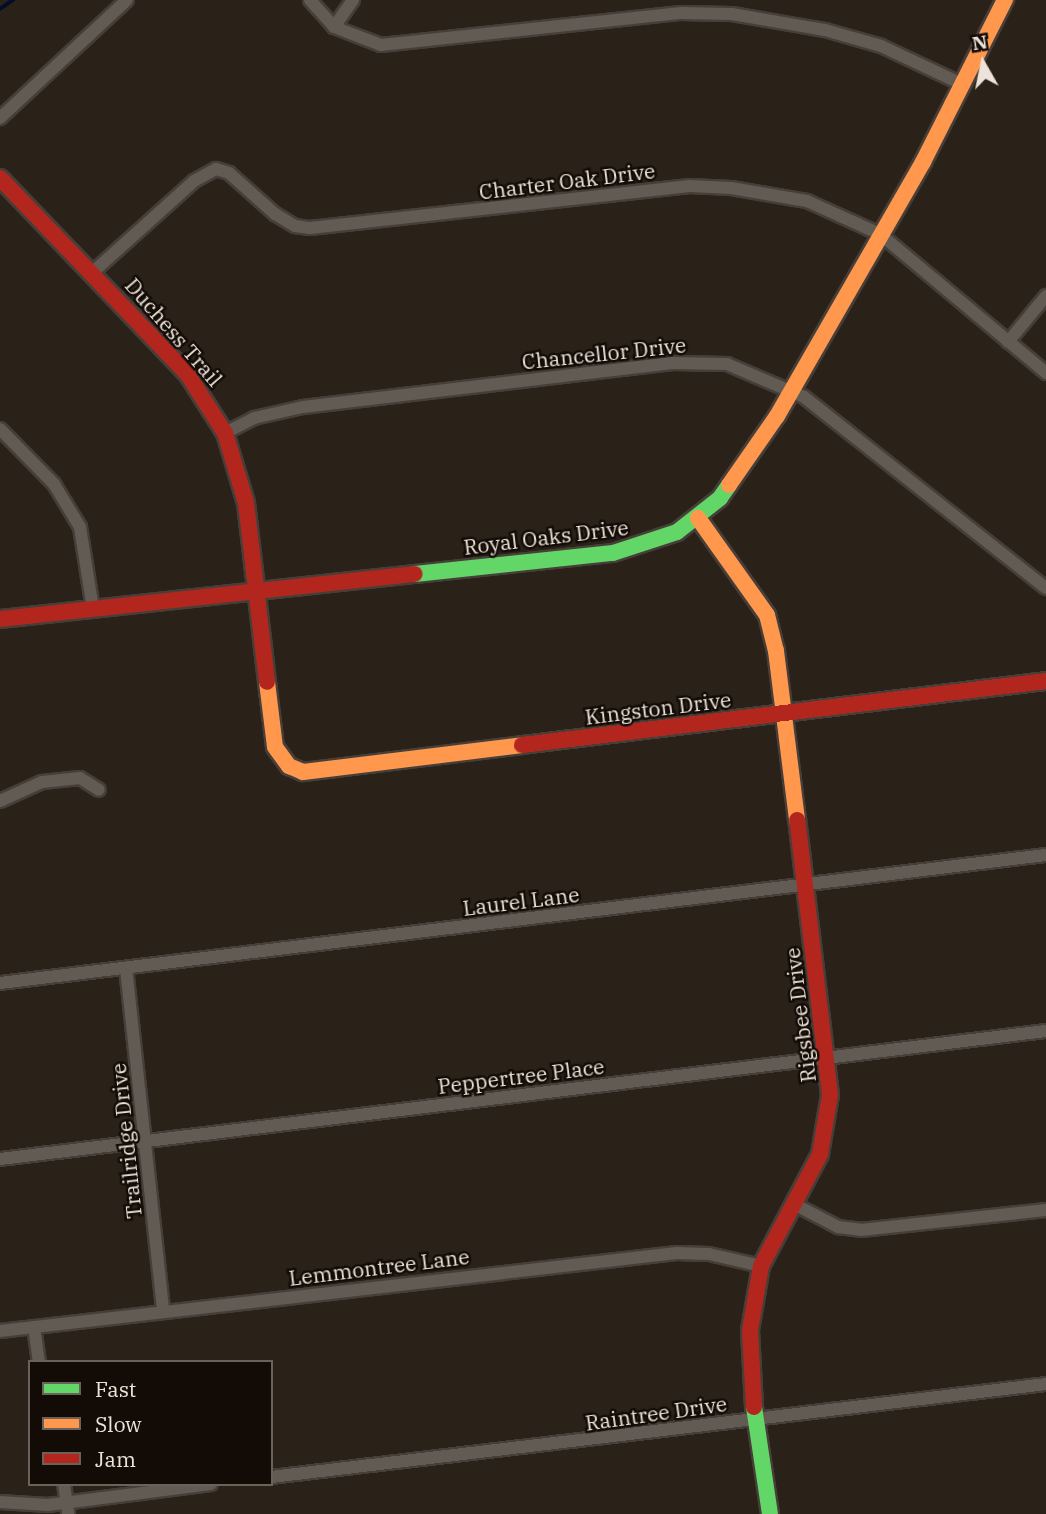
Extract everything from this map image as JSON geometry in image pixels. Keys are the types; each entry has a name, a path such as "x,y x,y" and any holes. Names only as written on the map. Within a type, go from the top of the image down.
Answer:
{"street":[{"path":"0,118 127,0"},
{"path":"310,0 334,27 381,45 681,13 732,14 814,27 881,46 964,85"},
{"path":"334,27 353,0"},
{"name":"Royal Oaks Drive","path":"0,619 613,553 646,544 698,519 738,475 790,389 964,85 1005,0"},
{"name":"Charter Oak Drive","path":"93,272 194,181 216,169 229,173 275,214 295,226 310,228 690,186 772,192 847,216 880,234 946,285 1046,373"},
{"name":"Duchess Trail","path":"0,178 93,272 188,375 225,433 246,503 279,756"},
{"path":"1008,342 1046,296"},
{"name":"Chancellor Drive","path":"225,433 277,411 690,361 727,365 790,389 1046,588"},
{"path":"0,429 54,484 80,527 93,609"},
{"name":"Rigsbee Drive","path":"698,519 767,615 784,713 827,1058 828,1124 808,1182 761,1266 750,1330 755,1418 770,1514"},
{"name":"Kingston Drive","path":"279,756 303,772 1046,681"},
{"path":"0,801 42,782 80,778 99,790"},
{"name":"Laurel Lane","path":"0,983 1046,855"},
{"name":"Trailridge Drive","path":"126,968 163,1310"},
{"name":"Peppertree Place","path":"0,1159 1046,1031"},
{"path":"794,1204 838,1227 861,1230 1046,1210"},
{"name":"Lemmontree Lane","path":"0,1331 163,1310 677,1253 709,1254 761,1266"},
{"path":"34,1327 39,1360"},
{"name":"Raintree Drive","path":"273,1478 1046,1384"},
{"path":"64,1486 67,1507"},
{"path":"0,1502 67,1507 198,1486"}],"waterway":[{"path":"0,9 13,0"}],"traffic: fast":[{"path":"415,574 613,553 677,532 720,498 729,485"},
{"path":"754,1407 770,1514"}],"traffic: slow":[{"path":"729,485 777,416 923,162 1005,0"},
{"path":"698,518 767,615 776,651 797,820"},
{"path":"267,682 275,747 289,766 303,772 522,745"}],"traffic: jam":[{"path":"0,178 188,375 225,433 246,503 267,682"},
{"path":"0,619 415,574"},
{"path":"522,745 1046,681"},
{"path":"754,1407 750,1330 761,1266 820,1154 830,1095 797,820"}]}
